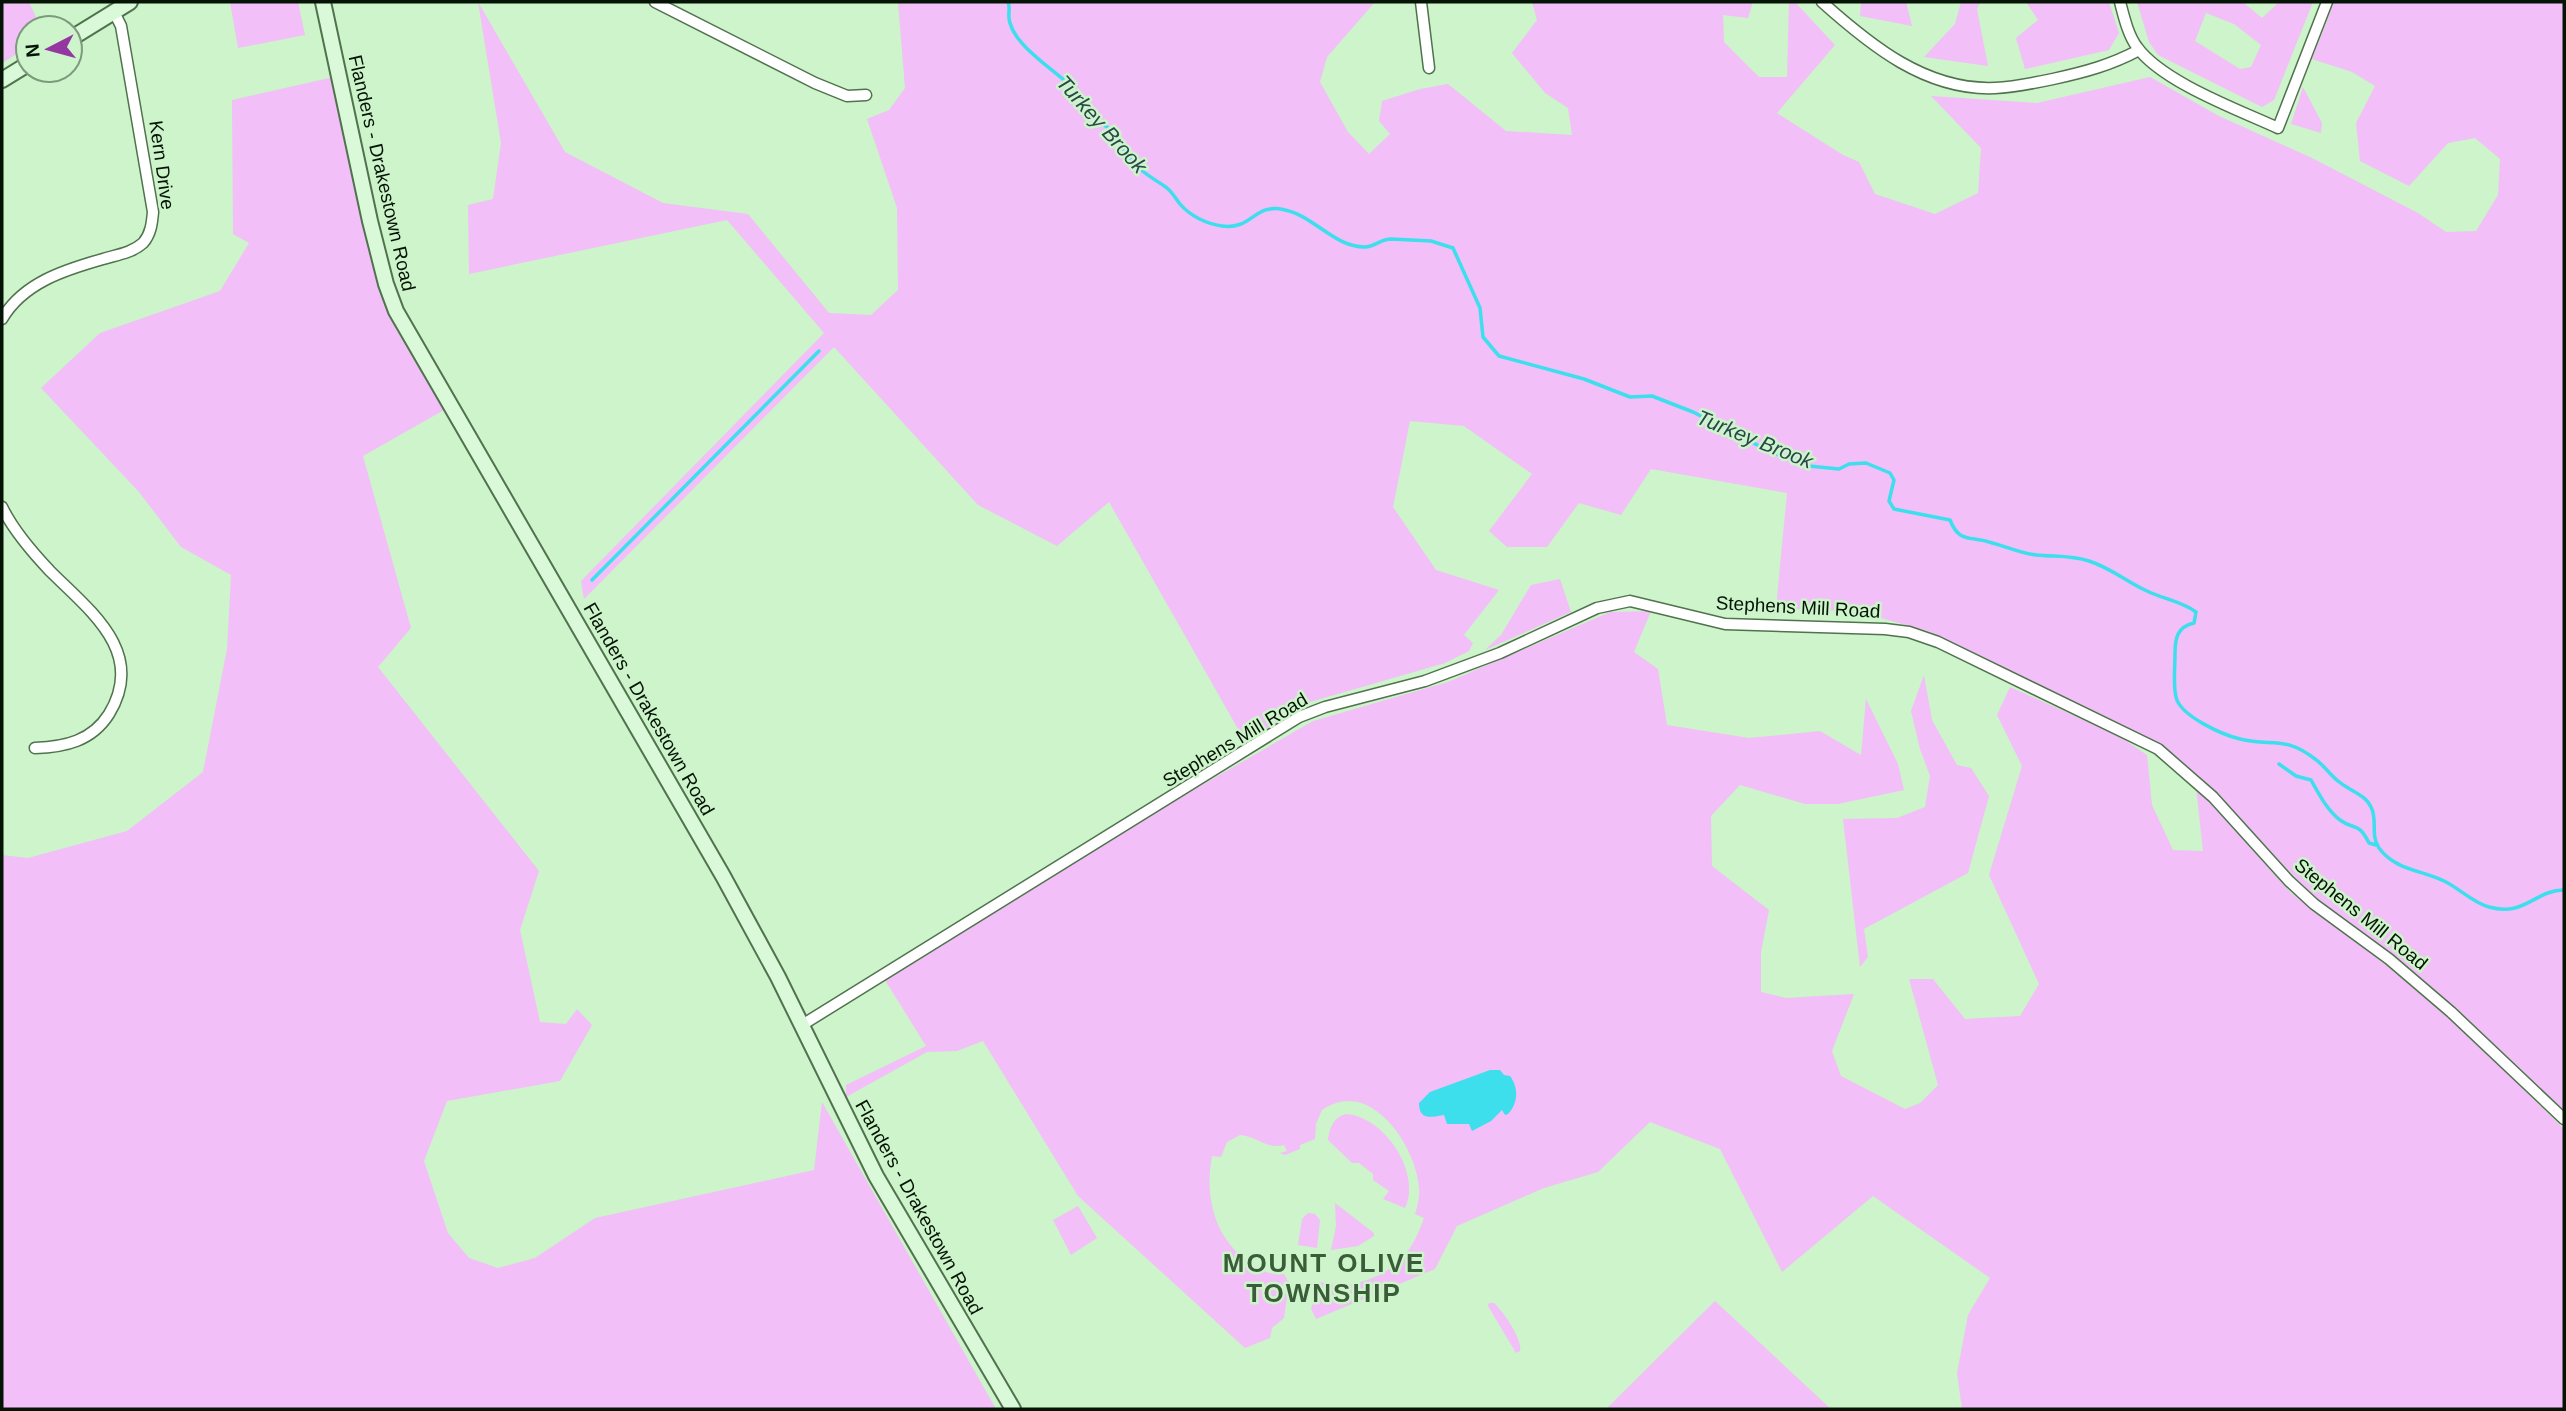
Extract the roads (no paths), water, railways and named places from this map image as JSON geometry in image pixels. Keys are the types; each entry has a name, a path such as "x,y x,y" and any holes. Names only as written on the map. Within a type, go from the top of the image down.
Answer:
{"street":[{"path":"84,30 131,2"},
{"name":"Flanders - Drakestown Road","path":"323,2 370,221 396,312 723,876 893,1206 1013,1409"},
{"path":"655,2 815,83 847,96 866,95"},
{"path":"1421,2 1429,68"},
{"path":"1822,2 1878,49 1913,70 1957,84 1992,89 2018,86 2112,65 2139,50"},
{"path":"2120,2 2139,50 2169,75 2278,128 2327,2"},
{"name":"Kern Drive","path":"2,319 30,288 77,267 126,253 143,242 151,229 153,212 135,100 121,26 114,12"},
{"path":"2,507 39,559 102,623 116,646 120,662 117,694 103,722 85,738 71,744 35,748"},
{"name":"Stephens Mill Road","path":"802,1025 1311,712 1425,681 1511,648 1597,608 1630,601 1726,624 1909,632 1938,642 2158,750 2213,797 2289,881 2314,904 2389,959 2451,1012 2564,1119"}],"water":[{"path":"1490,1070 1500,1070 1513,1081 1515,1101 1508,1114 1505,1115 1502,1110 1491,1121 1472,1131 1469,1124 1447,1124 1444,1115 1427,1117 1421,1113 1419,1103 1430,1092"}],"waterway":[{"name":"Turkey Brook","path":"1008,2 1010,23 1021,42 1078,93 1087,111 1112,132 1137,166 1167,188 1194,216 1216,225 1233,226 1266,210 1285,210 1306,218 1334,237 1355,246 1366,247 1391,239 1431,241 1453,248 1480,308 1483,337 1499,356 1584,379 1630,397 1652,396 1693,412 1771,452 1809,466 1839,469 1849,464 1866,463 1890,473 1894,480 1889,501 1894,509 1950,520 1957,532 1966,537 2030,554 2089,561 2147,591 2184,605 2196,612 2194,623 2184,627 2177,638 2175,687 2179,704 2194,718 2233,737 2295,747 2318,761 2338,781 2361,795 2368,803 2373,812 2376,843 2385,855 2401,865 2444,881 2483,905 2512,909 2545,894 2564,890"},
{"path":"592,580 819,351"},
{"path":"2279,764 2296,776 2311,780 2335,816 2359,829 2369,843 2376,845"}],"district":[{"name":"MOUNT OLIVE TOWNSHIP","path":"1324,1278"}]}
